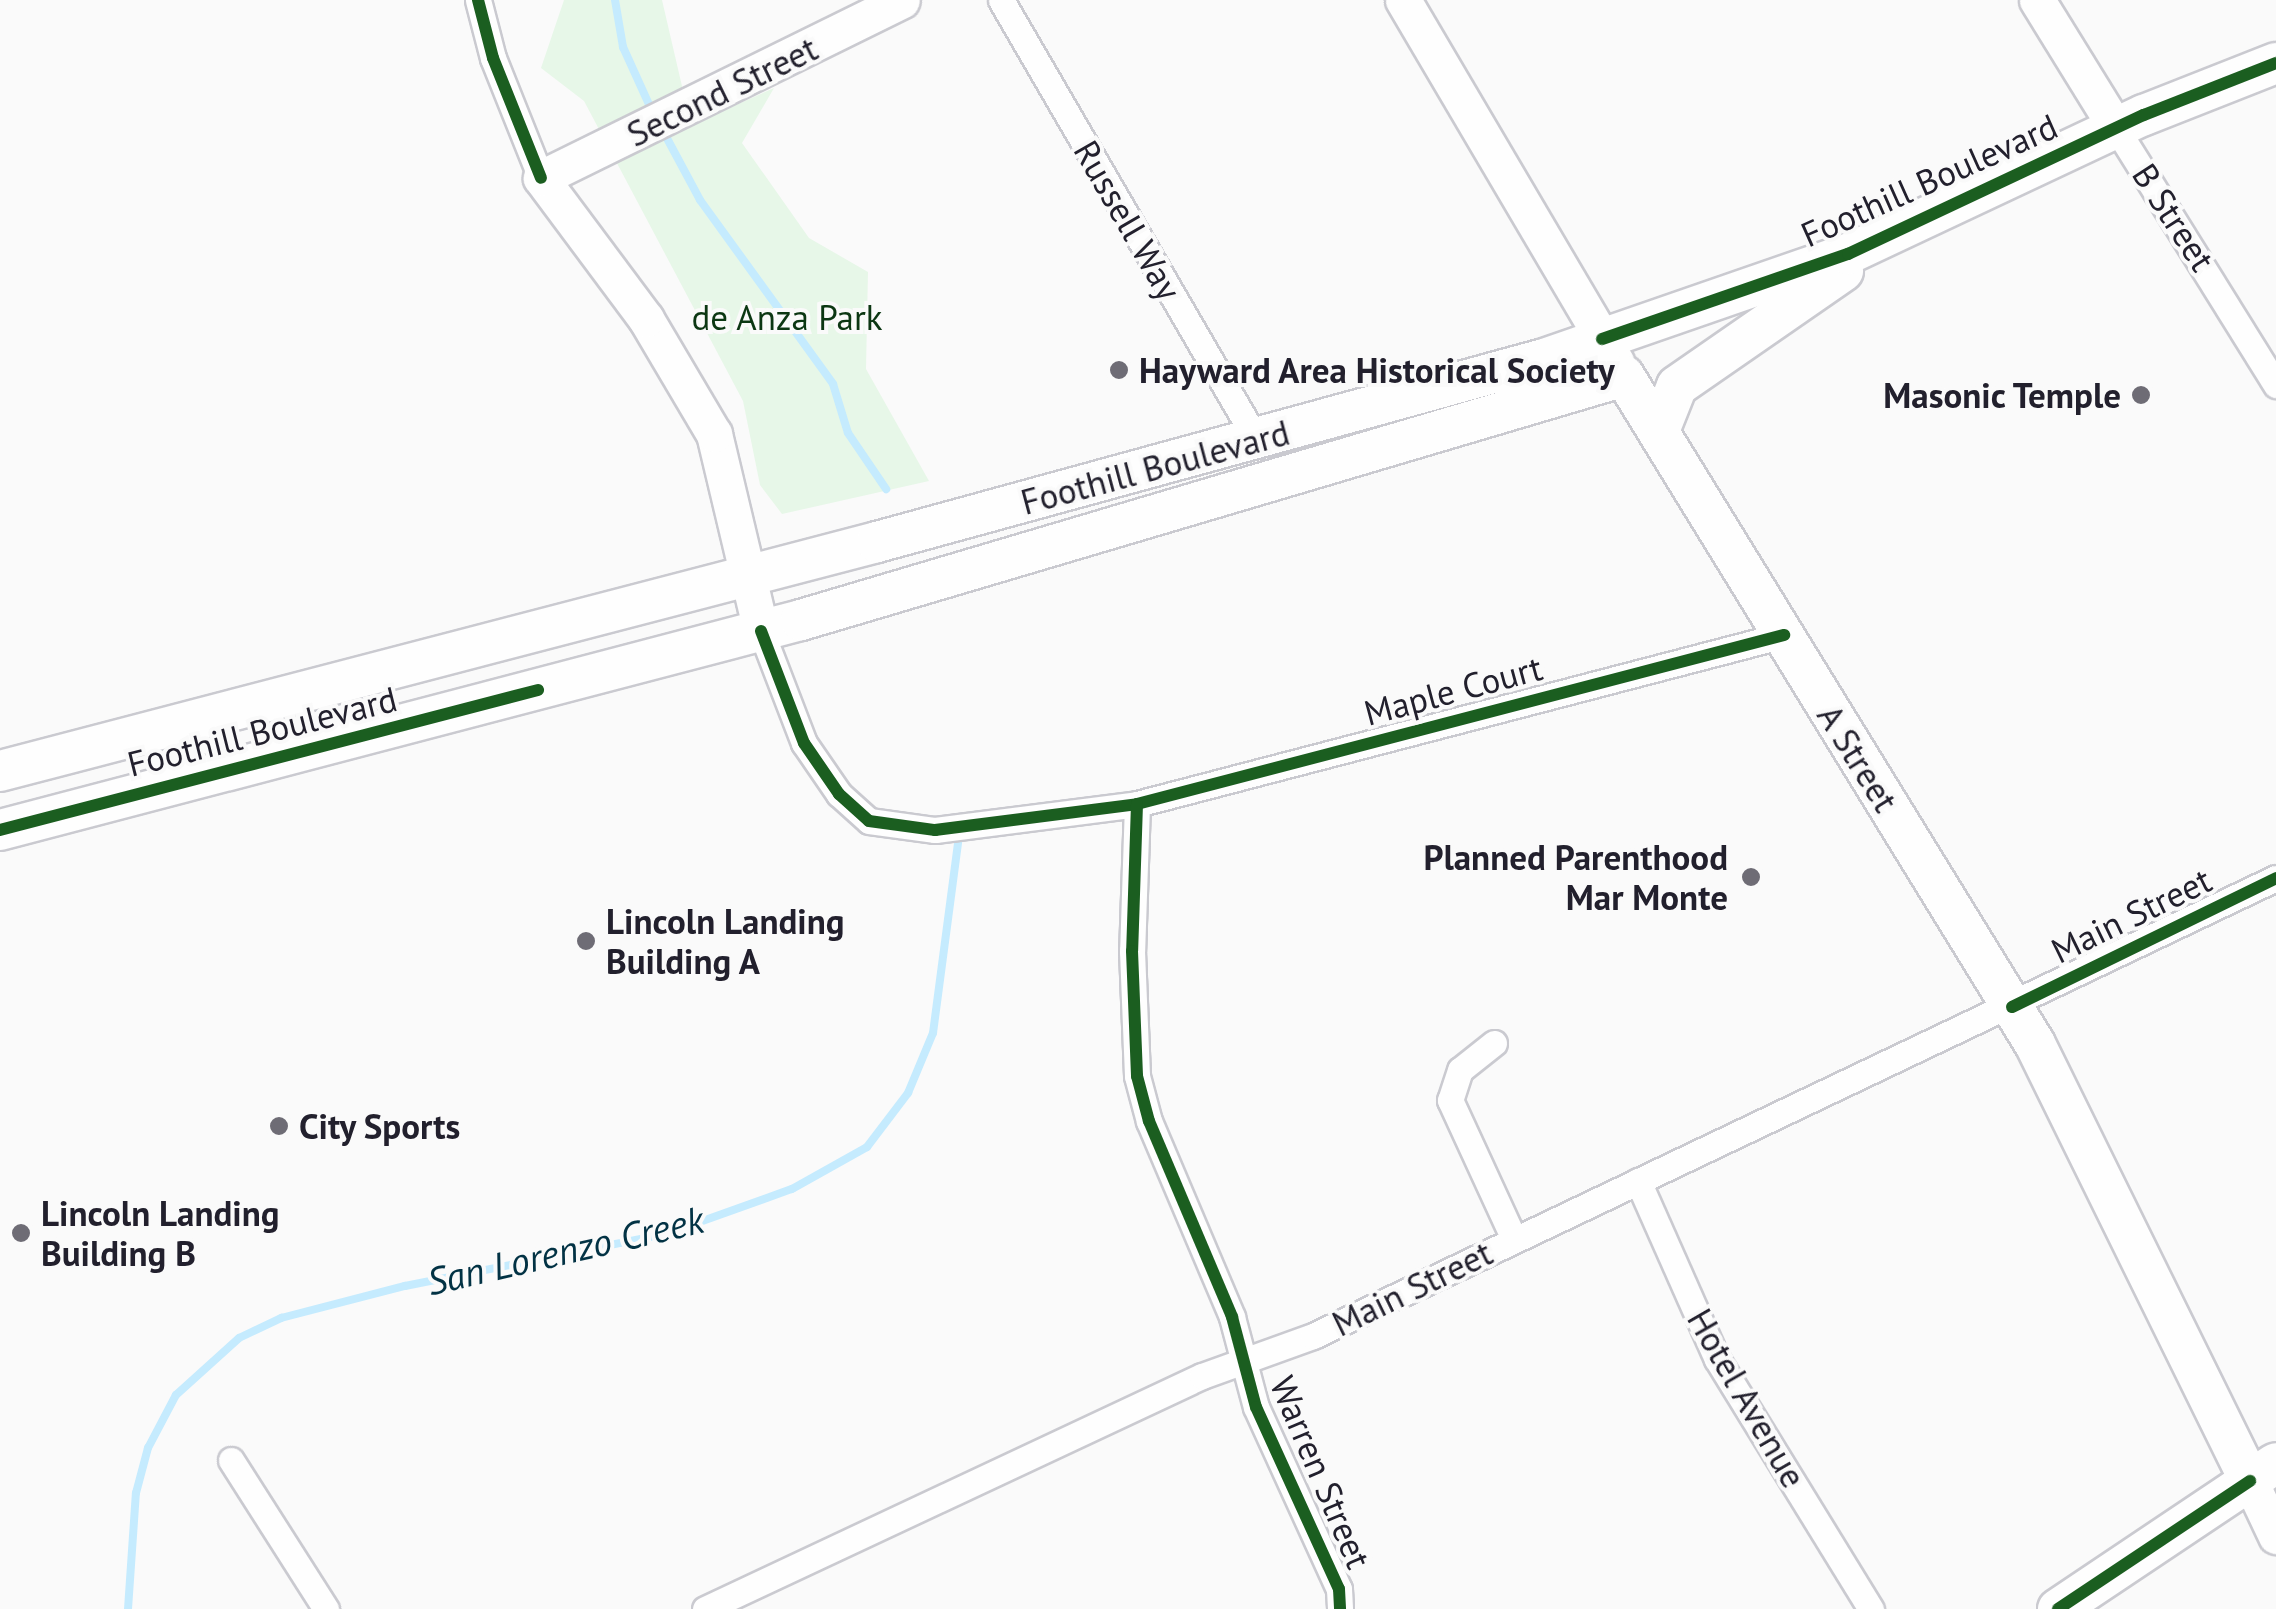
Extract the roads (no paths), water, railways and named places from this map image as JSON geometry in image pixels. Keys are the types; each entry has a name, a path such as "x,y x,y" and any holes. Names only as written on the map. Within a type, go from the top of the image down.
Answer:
{"main road":[{"name":"Foothill Boulevard","path":"0,771 1256,439 1602,340 1848,254 2116,128 2276,63"},
{"path":"1659,431 1677,386 1908,226"},
{"name":"Foothill Boulevard","path":"0,830 761,631 1408,445 1624,376"},
{"name":"A Street","path":"1624,376 2012,1007 2263,1472"},
{"path":"2058,1609 2263,1472"}],"street":[{"path":"478,0 493,58 541,178 646,319 714,434 744,576 761,631"},
{"name":"Second Street","path":"541,178 698,105 902,0"},
{"name":"Russell Way","path":"1000,0 1256,439"},
{"name":"A Street","path":"1402,0 1624,376"},
{"name":"B Street","path":"2037,0 2276,385"},
{"name":"Maple Court","path":"761,631 804,743 839,794 869,820 935,830 1033,814 1137,804 1784,635"},
{"name":"Warren Street","path":"1137,804 1131,939 1138,1076 1149,1121 1244,1359 1256,1407 1339,1589 1340,1609"},
{"name":"Main Street","path":"706,1609 1244,1359 1312,1336 2012,1007 2276,878"},
{"path":"1494,1043 1460,1070 1450,1100 1514,1238"},
{"name":"Hotel Avenue","path":"1638,1181 1716,1358 1870,1609"},
{"path":"230,1460 326,1609"},
{"name":"A Street","path":"2263,1472 2276,1536"}],"waterway":[{"name":"San Lorenzo Creek","path":"615,0 623,47 653,113"},
{"name":"San Lorenzo Creek","path":"662,129 700,200 833,384 848,433 886,489"},
{"name":"San Lorenzo Creek","path":"128,1609 136,1493 148,1448 176,1395 239,1338 281,1318 405,1286 666,1234 792,1189 867,1147 908,1093 933,1033 958,842"}],"place":[{"name":"Hayward Area Historical Society","path":"1119,370"},
{"name":"Masonic Temple","path":"2141,395"},
{"name":"Planned Parenthood Mar Monte","path":"1751,877"},
{"name":"Lincoln Landing Building A","path":"586,941"},
{"name":"City Sports","path":"279,1126"},
{"name":"Lincoln Landing Building B","path":"21,1233"}],"park label":[{"name":"de Anza Park","path":"787,317"}]}
